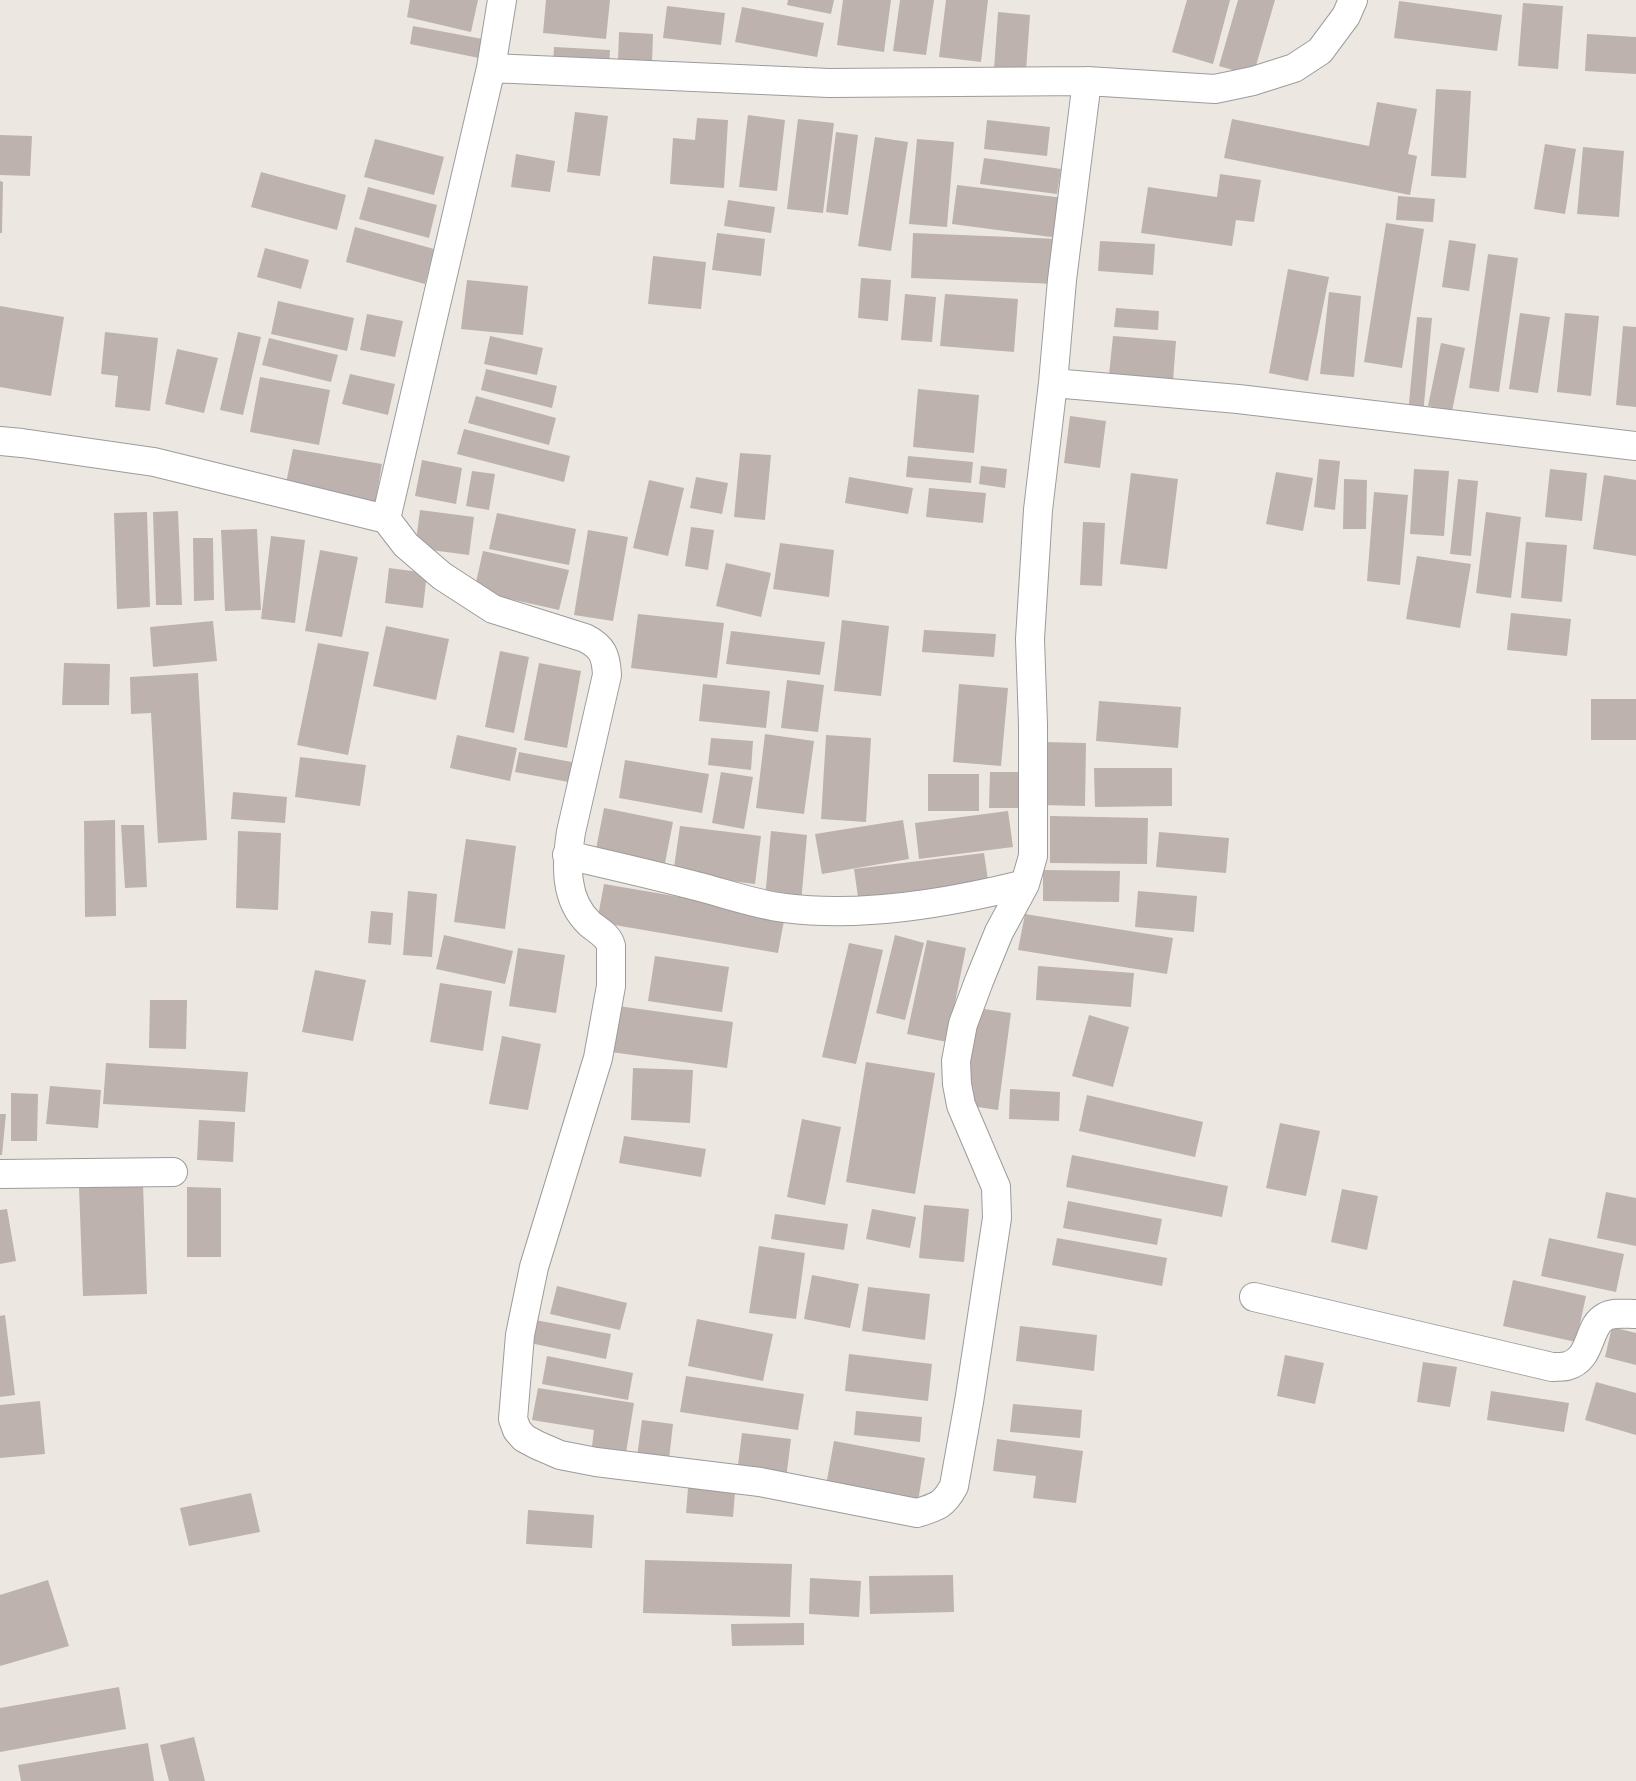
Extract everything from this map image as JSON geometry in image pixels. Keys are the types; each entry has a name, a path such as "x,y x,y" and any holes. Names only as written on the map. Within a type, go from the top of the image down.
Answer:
{"street":[{"path":"386,519 491,68 502,0"},
{"path":"491,68 829,83 1087,81 1215,89 1253,81 1294,68 1320,50 1346,16 1353,0"},
{"path":"0,441 154,462 386,519 406,545 442,576 493,608 585,638 597,644 606,663 607,675 567,855 571,896 579,911 589,923 609,940 611,946 611,986 598,1058 534,1267 522,1325 513,1412 513,1419 517,1430 524,1438 537,1446 560,1455 596,1462 760,1482 917,1513 935,1507 948,1498 954,1486 969,1402 997,1218 996,1187 960,1105 956,1061 963,1024 979,981 999,932 1025,884 1033,856 1033,725 1030,639 1038,510 1054,383 1062,280 1087,81"},
{"path":"1054,383 1238,399 1636,446"},
{"path":"567,855 783,908 834,913 935,903 1025,884"},
{"path":"0,1174 173,1172"},
{"path":"1254,1297 1552,1367 1567,1366 1575,1362 1589,1346 1595,1328 1604,1317 1611,1314 1636,1314"}],"building":[{"path":"410,0 478,0 471,32 407,17"},
{"path":"546,0 610,0 606,39 543,33"},
{"path":"788,0 834,0 831,14 787,5"},
{"path":"843,0 891,0 884,52 837,45"},
{"path":"900,0 934,0 926,55 893,51"},
{"path":"946,0 988,0 981,62 939,57"},
{"path":"1187,0 1230,0 1213,64 1172,52"},
{"path":"1238,0 1275,0 1253,76 1219,66"},
{"path":"1399,1 1502,15 1497,51 1394,38"},
{"path":"1523,3 1563,6 1558,69 1518,66"},
{"path":"667,6 725,13 721,45 663,38"},
{"path":"742,7 824,23 817,57 735,42"},
{"path":"998,12 1030,15 1026,71 994,69"},
{"path":"413,26 488,40 484,59 410,44"},
{"path":"619,32 653,34 652,63 618,61"},
{"path":"1587,34 1636,37 1636,74 1585,71"},
{"path":"554,47 610,50 609,68 553,64"},
{"path":"1436,89 1471,91 1466,178 1431,176"},
{"path":"1377,102 1417,109 1408,154 1417,156 1410,195 1224,158 1232,119 1369,146"},
{"path":"575,112 608,116 600,176 567,172"},
{"path":"748,115 785,120 777,191 739,187"},
{"path":"697,118 728,120 724,188 670,184 673,138 695,140"},
{"path":"798,119 834,123 823,213 787,209"},
{"path":"987,120 1050,127 1047,156 984,149"},
{"path":"836,132 858,135 848,215 826,212"},
{"path":"0,135 32,136 30,176 0,175"},
{"path":"875,137 908,142 891,251 858,246"},
{"path":"375,139 444,157 434,195 364,177"},
{"path":"917,139 954,142 947,227 909,224"},
{"path":"1545,144 1576,149 1565,214 1534,209"},
{"path":"1583,147 1624,151 1619,217 1577,214"},
{"path":"516,154 555,161 550,192 511,187"},
{"path":"984,158 1061,169 1057,194 980,184"},
{"path":"261,172 346,195 337,230 251,207"},
{"path":"1220,174 1261,180 1254,222 1236,220 1232,246 1141,233 1148,187 1217,197"},
{"path":"0,181 3,182 2,233 0,233"},
{"path":"957,185 1064,198 1059,238 952,224"},
{"path":"368,187 437,205 429,238 359,219"},
{"path":"1398,196 1435,199 1433,222 1396,220"},
{"path":"728,200 775,207 771,233 724,226"},
{"path":"1386,223 1424,229 1402,368 1364,362"},
{"path":"355,227 434,249 425,284 346,262"},
{"path":"717,233 765,239 761,276 712,270"},
{"path":"913,233 1058,239 1056,284 911,278"},
{"path":"1449,240 1476,244 1469,291 1442,287"},
{"path":"1100,241 1155,244 1153,275 1098,271"},
{"path":"265,248 309,260 301,289 257,277"},
{"path":"1488,254 1518,258 1499,392 1469,388"},
{"path":"653,256 706,262 701,309 648,304"},
{"path":"1288,269 1329,277 1308,381 1269,373"},
{"path":"861,278 891,280 888,321 858,318"},
{"path":"467,280 528,286 523,335 461,329"},
{"path":"1329,292 1361,296 1354,377 1320,374"},
{"path":"905,294 936,297 932,342 901,340"},
{"path":"945,294 1018,299 1014,352 940,346"},
{"path":"278,301 354,318 347,351 271,334"},
{"path":"0,306 64,317 51,396 0,387"},
{"path":"1116,308 1159,311 1158,330 1114,327"},
{"path":"1520,313 1550,317 1538,393 1509,389"},
{"path":"1565,313 1599,316 1591,396 1557,392"},
{"path":"367,314 403,321 395,357 360,350"},
{"path":"1417,317 1432,318 1423,415 1408,414"},
{"path":"1623,326 1636,327 1636,407 1616,405"},
{"path":"105,332 158,338 150,411 115,407 118,376 101,374"},
{"path":"238,332 261,337 243,415 220,410"},
{"path":"490,336 543,348 537,375 484,364"},
{"path":"1113,336 1176,341 1173,381 1109,375"},
{"path":"269,338 338,355 331,382 262,365"},
{"path":"1441,343 1465,348 1452,411 1428,406"},
{"path":"177,349 218,358 204,413 165,404"},
{"path":"486,369 557,386 552,408 481,390"},
{"path":"350,374 395,384 388,415 342,404"},
{"path":"260,377 330,390 319,445 250,432"},
{"path":"918,389 979,395 974,453 913,447"},
{"path":"476,396 556,418 549,445 468,423"},
{"path":"1070,416 1106,421 1100,468 1064,463"},
{"path":"464,429 570,456 564,482 457,454"},
{"path":"293,449 382,464 375,504 285,488"},
{"path":"740,453 771,455 765,520 734,517"},
{"path":"908,456 973,462 971,483 906,477"},
{"path":"1319,459 1340,461 1335,510 1314,507"},
{"path":"422,460 462,468 456,504 415,496"},
{"path":"981,466 1007,469 1005,488 979,484"},
{"path":"1414,469 1449,471 1444,536 1410,534"},
{"path":"1550,469 1587,473 1582,521 1545,517"},
{"path":"472,471 495,474 489,510 466,506"},
{"path":"1276,472 1313,478 1303,531 1266,524"},
{"path":"1131,473 1178,479 1167,569 1120,564"},
{"path":"1604,475 1636,480 1636,556 1593,549"},
{"path":"696,477 728,483 722,514 690,508"},
{"path":"849,477 913,488 908,514 845,503"},
{"path":"1344,479 1367,480 1366,529 1343,529"},
{"path":"1458,479 1478,481 1471,556 1450,554"},
{"path":"649,480 684,488 668,556 633,548"},
{"path":"929,488 986,493 983,523 926,517"},
{"path":"1374,492 1408,495 1400,585 1367,581"},
{"path":"420,510 474,517 469,555 415,548"},
{"path":"178,511 182,605 156,605 153,512"},
{"path":"147,512 150,607 117,609 114,513"},
{"path":"1486,512 1521,517 1511,598 1476,593"},
{"path":"497,513 576,529 569,565 489,549"},
{"path":"1083,522 1105,523 1102,586 1080,585"},
{"path":"691,527 714,530 708,570 685,566"},
{"path":"257,529 261,610 225,611 221,530"},
{"path":"588,530 628,537 613,621 574,615"},
{"path":"271,536 305,540 295,623 261,619"},
{"path":"193,538 213,538 214,600 194,601"},
{"path":"1526,542 1567,545 1562,602 1521,598"},
{"path":"780,543 834,550 829,597 773,589"},
{"path":"320,550 358,557 342,637 305,631"},
{"path":"483,551 569,570 559,610 474,591"},
{"path":"1417,556 1471,564 1460,628 1406,619"},
{"path":"726,563 771,573 761,617 716,606"},
{"path":"389,568 427,573 423,608 385,603"},
{"path":"1511,613 1571,619 1567,656 1507,650"},
{"path":"638,614 724,623 717,678 631,668"},
{"path":"842,620 889,626 881,696 834,691"},
{"path":"213,621 217,661 153,667 150,627"},
{"path":"386,626 449,639 436,700 373,686"},
{"path":"924,630 996,634 994,657 922,652"},
{"path":"731,631 825,642 820,675 726,664"},
{"path":"318,643 369,652 348,755 297,745"},
{"path":"500,651 529,657 514,733 485,727"},
{"path":"64,663 110,664 109,705 62,705"},
{"path":"539,663 581,671 567,748 524,740"},
{"path":"198,673 207,840 158,843 151,713 131,714 130,677"},
{"path":"787,680 824,685 818,732 781,728"},
{"path":"703,684 770,691 766,728 699,721"},
{"path":"959,684 1008,688 1001,766 953,762"},
{"path":"1591,699 1636,699 1636,740 1591,740"},
{"path":"1099,701 1181,707 1178,748 1096,741"},
{"path":"765,734 814,741 804,814 756,808"},
{"path":"457,735 517,748 510,781 450,768"},
{"path":"826,735 871,738 866,822 821,819"},
{"path":"711,738 753,741 751,770 708,765"},
{"path":"1042,742 1086,743 1085,806 1041,805"},
{"path":"519,752 582,764 579,784 515,772"},
{"path":"300,757 366,765 360,806 295,797"},
{"path":"625,760 709,774 702,813 619,798"},
{"path":"1094,768 1172,768 1172,806 1095,807"},
{"path":"721,772 753,777 744,829 712,823"},
{"path":"990,772 1020,772 1020,808 989,808"},
{"path":"928,774 979,774 979,811 928,811"},
{"path":"233,792 287,797 285,823 231,819"},
{"path":"604,808 673,822 665,863 596,849"},
{"path":"1008,811 1013,847 919,859 915,823"},
{"path":"1050,816 1148,818 1147,864 1050,863"},
{"path":"115,820 116,916 85,917 84,821"},
{"path":"903,820 909,859 822,874 815,834"},
{"path":"121,825 144,825 147,887 125,888"},
{"path":"680,826 761,836 755,884 673,874"},
{"path":"238,831 281,833 278,910 236,908"},
{"path":"771,831 807,835 801,903 765,899"},
{"path":"1159,832 1229,838 1226,873 1156,867"},
{"path":"466,839 516,846 505,929 454,922"},
{"path":"984,853 989,887 859,904 854,869"},
{"path":"1043,870 1120,871 1119,902 1043,901"},
{"path":"604,884 785,915 778,953 597,922"},
{"path":"408,891 437,894 432,957 403,955"},
{"path":"1138,891 1197,896 1194,932 1135,927"},
{"path":"371,911 393,913 391,945 368,943"},
{"path":"1025,914 1173,938 1167,974 1018,950"},
{"path":"444,935 513,951 505,984 436,969"},
{"path":"895,935 924,943 905,1020 876,1013"},
{"path":"927,940 966,948 947,1042 907,1034"},
{"path":"849,943 883,950 856,1064 822,1057"},
{"path":"518,948 565,955 556,1013 509,1006"},
{"path":"655,956 729,967 722,1012 648,1001"},
{"path":"1038,966 1134,973 1131,1007 1036,1000"},
{"path":"315,970 366,980 353,1041 302,1032"},
{"path":"440,983 492,991 483,1051 430,1042"},
{"path":"150,1000 187,1000 186,1049 149,1048"},
{"path":"618,1006 733,1022 727,1068 611,1052"},
{"path":"978,1008 1011,1013 998,1110 964,1105"},
{"path":"1089,1015 1129,1027 1113,1087 1072,1076"},
{"path":"502,1036 541,1044 528,1110 489,1104"},
{"path":"866,1062 935,1073 915,1194 846,1182"},
{"path":"106,1063 248,1072 245,1112 103,1104"},
{"path":"633,1068 693,1070 690,1123 631,1120"},
{"path":"50,1086 101,1090 98,1128 46,1124"},
{"path":"1010,1089 1060,1092 1059,1121 1009,1119"},
{"path":"11,1093 38,1094 37,1141 11,1141"},
{"path":"1087,1095 1203,1122 1195,1157 1079,1131"},
{"path":"0,1114 6,1114 2,1155 0,1155"},
{"path":"802,1119 841,1127 825,1205 787,1197"},
{"path":"199,1120 235,1122 233,1162 197,1160"},
{"path":"1280,1123 1320,1131 1306,1196 1266,1188"},
{"path":"624,1136 706,1149 701,1177 619,1163"},
{"path":"1072,1155 1228,1186 1222,1217 1066,1187"},
{"path":"143,1185 147,1294 83,1296 79,1187"},
{"path":"187,1187 221,1188 221,1257 187,1257"},
{"path":"1342,1189 1378,1196 1367,1250 1331,1242"},
{"path":"1606,1192 1636,1198 1636,1246 1597,1238"},
{"path":"1068,1201 1162,1219 1157,1245 1063,1228"},
{"path":"924,1205 969,1209 964,1262 919,1258"},
{"path":"7,1209 16,1261 0,1264 0,1210"},
{"path":"872,1209 916,1217 910,1248 866,1239"},
{"path":"775,1214 848,1224 844,1250 771,1239"},
{"path":"1057,1238 1167,1258 1162,1286 1052,1265"},
{"path":"1549,1238 1624,1254 1616,1292 1541,1276"},
{"path":"759,1246 805,1253 796,1319 749,1313"},
{"path":"812,1275 859,1284 850,1328 804,1319"},
{"path":"1513,1280 1586,1296 1576,1342 1503,1326"},
{"path":"557,1286 627,1303 620,1330 550,1314"},
{"path":"868,1287 930,1294 925,1340 862,1331"},
{"path":"5,1315 15,1395 0,1397 0,1316"},
{"path":"697,1319 773,1334 763,1381 688,1366"},
{"path":"535,1320 611,1334 606,1359 530,1343"},
{"path":"1020,1326 1097,1335 1094,1371 1016,1361"},
{"path":"1612,1327 1636,1333 1636,1365 1605,1357"},
{"path":"849,1354 932,1364 928,1401 845,1391"},
{"path":"1285,1355 1324,1363 1315,1404 1277,1396"},
{"path":"547,1356 633,1373 628,1400 542,1384"},
{"path":"1423,1362 1457,1367 1450,1407 1417,1402"},
{"path":"686,1376 804,1394 798,1430 680,1412"},
{"path":"1596,1382 1636,1393 1636,1435 1585,1420"},
{"path":"538,1388 634,1403 625,1459 591,1454 594,1430 532,1420"},
{"path":"1491,1391 1569,1403 1564,1432 1487,1420"},
{"path":"40,1401 45,1454 0,1458 0,1405"},
{"path":"1013,1404 1082,1410 1080,1438 1010,1432"},
{"path":"856,1411 922,1417 920,1442 854,1435"},
{"path":"642,1420 673,1424 668,1468 636,1464"},
{"path":"742,1433 791,1439 786,1479 737,1473"},
{"path":"997,1439 1083,1451 1076,1503 1033,1498 1036,1476 993,1471"},
{"path":"834,1441 925,1458 917,1508 825,1491"},
{"path":"689,1476 736,1480 733,1517 686,1513"},
{"path":"251,1493 260,1532 189,1546 180,1508"},
{"path":"528,1510 594,1515 592,1548 526,1544"},
{"path":"645,1560 792,1564 790,1617 643,1613"},
{"path":"953,1575 954,1612 870,1614 869,1576"},
{"path":"810,1578 861,1581 859,1617 809,1614"},
{"path":"48,1580 69,1646 0,1666 0,1595"},
{"path":"804,1623 804,1645 732,1646 731,1624"},
{"path":"119,1687 126,1729 0,1752 0,1708"},
{"path":"194,1737 205,1781 169,1781 160,1745"},
{"path":"148,1743 154,1781 21,1781 18,1765"}]}
